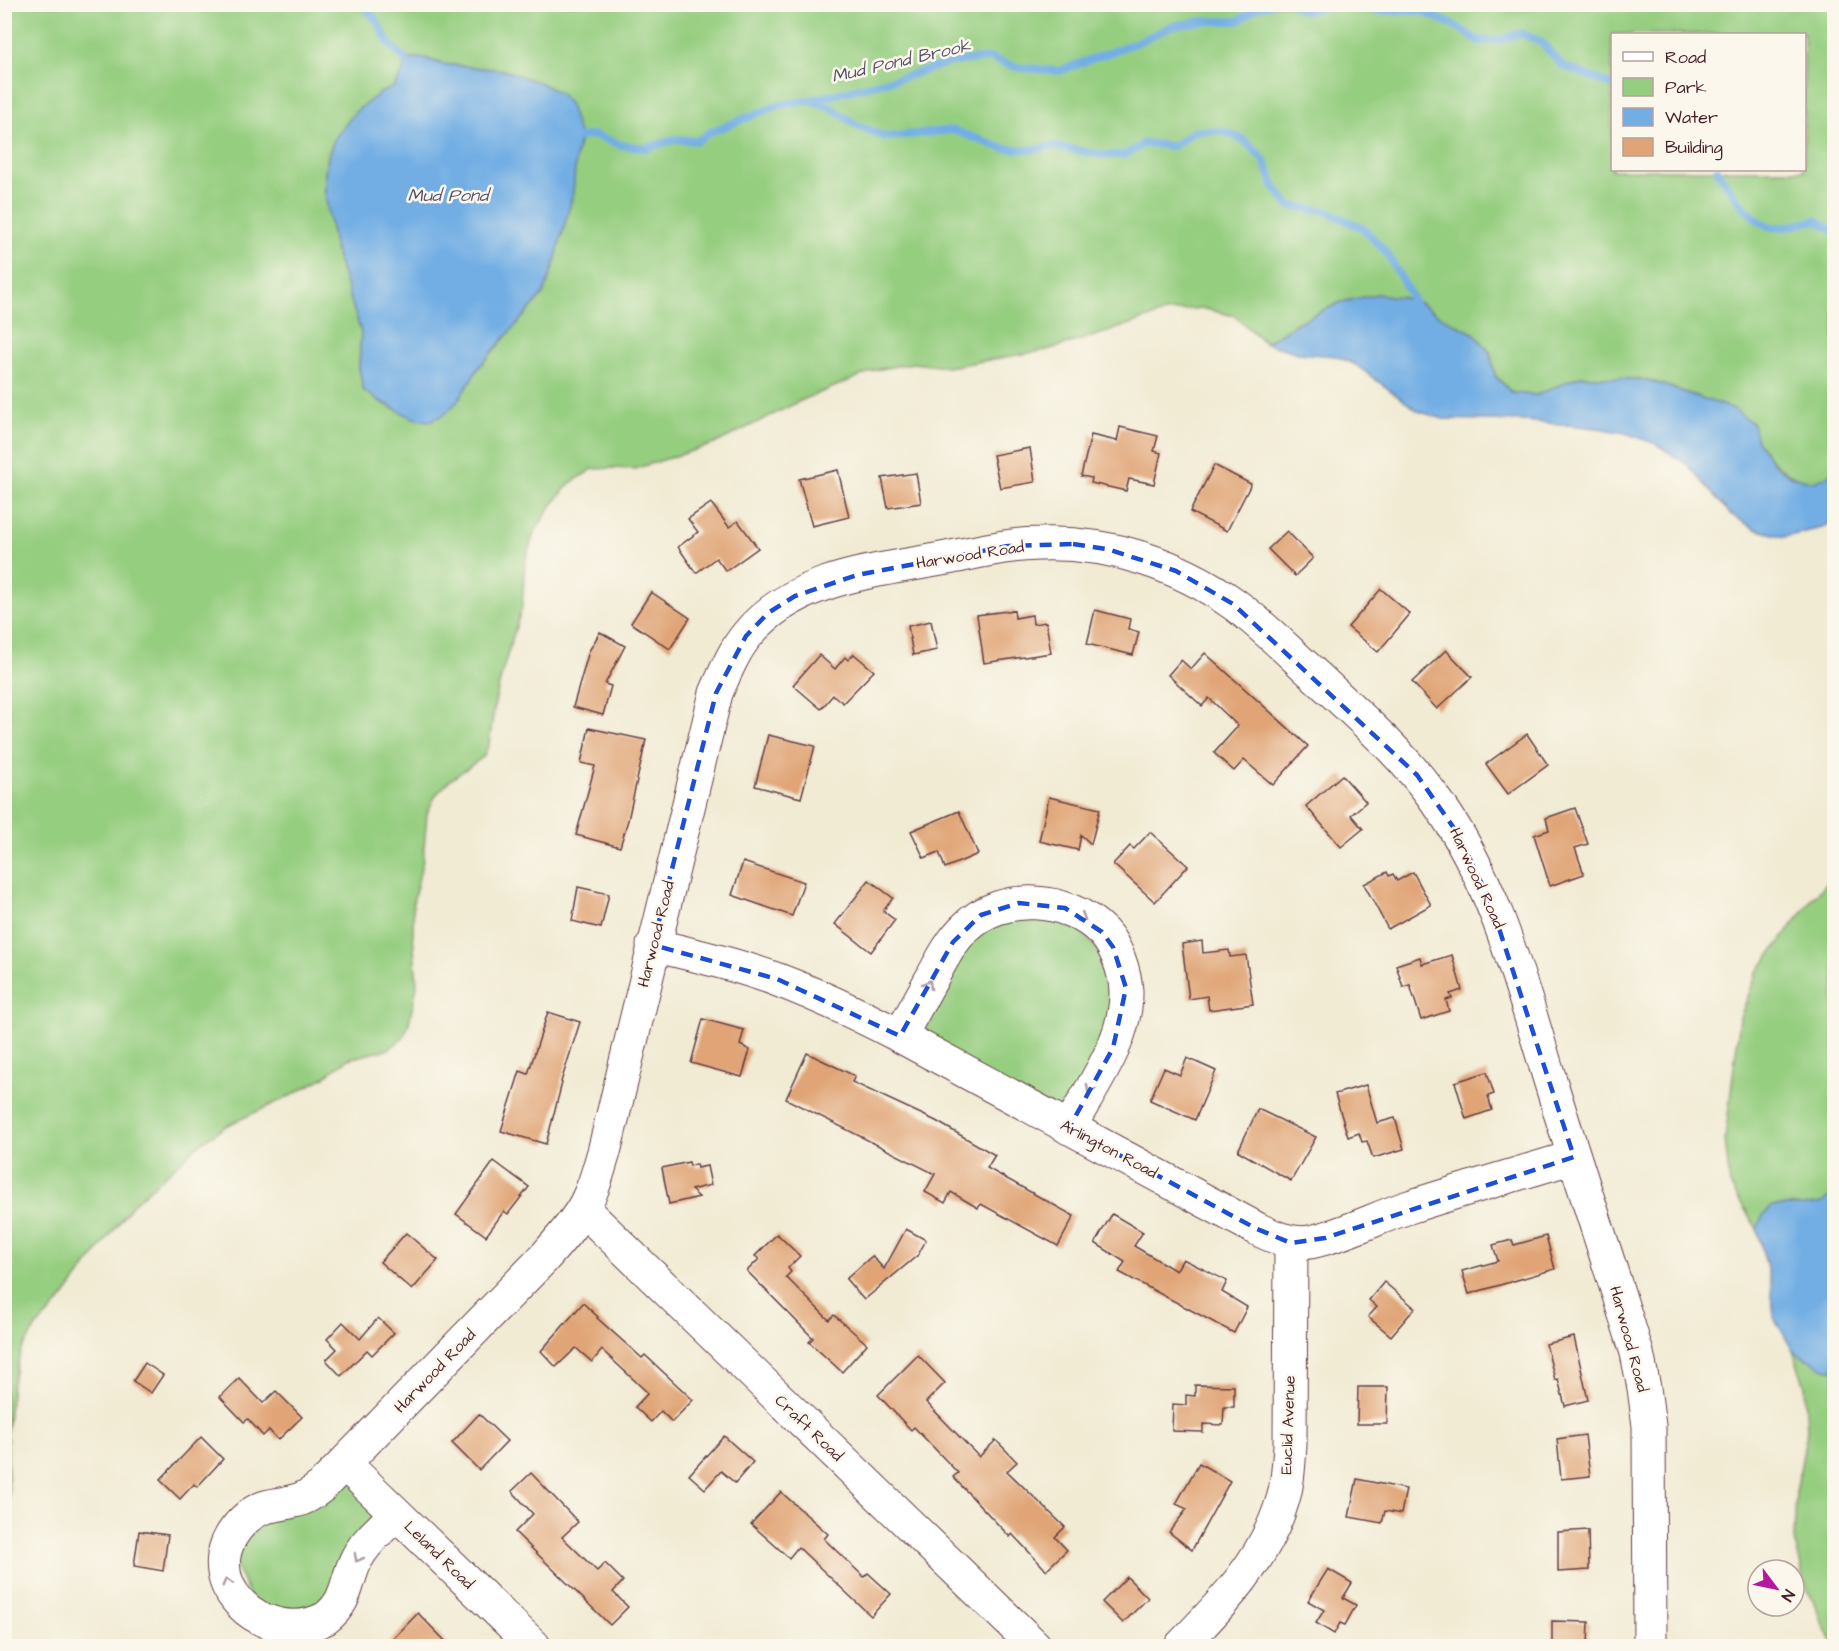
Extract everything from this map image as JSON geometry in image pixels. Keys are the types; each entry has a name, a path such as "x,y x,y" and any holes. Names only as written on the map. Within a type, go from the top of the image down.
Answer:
{"street":[{"name":"Harwood Road","path":"396,1514 357,1558 346,1592 337,1608 324,1619 309,1626 286,1630 263,1626 248,1617 237,1605 226,1584 224,1560 227,1546 234,1533 252,1513 277,1503 293,1502 308,1496 322,1486 543,1259 564,1236 583,1209 595,1182 604,1152 716,693 729,663 746,636 768,613 795,596 826,583 857,574 1008,546 1072,544 1107,549 1176,571 1233,604 1260,625 1392,747 1417,775 1458,834 1491,901 1519,980 1634,1343 1644,1388 1648,1426 1650,1647"},
{"path":"900,1036 953,942 981,915 998,907 1019,903 1040,903 1065,908 1102,932 1113,947 1126,988 1125,1009 1113,1048 1069,1128"},
{"name":"Arlington Road","path":"653,945 777,979 851,1011 1257,1229 1291,1243 1326,1238 1406,1208 1574,1157"},
{"name":"Craft Road","path":"583,1209 1035,1647"},
{"name":"Euclid Avenue","path":"1181,1647 1227,1598 1245,1575 1274,1525 1283,1498 1290,1444 1291,1243"},
{"name":"Leland Road","path":"345,1464 534,1647"}],"highlighted area":[{"path":"1073,544 1107,549 1176,571 1233,604 1417,775 1458,834 1490,901 1574,1157 1325,1238 1291,1243 1257,1229 1069,1128 1113,1048 1126,988 1113,947 1102,932 1065,908 1019,903 981,915 953,942 900,1036 777,979 653,945 716,693 746,636 768,613 795,596 857,575 1008,546"}],"green space":[{"path":"5,5 1834,5 1834,469 1826,478 1816,482 1805,481 1782,469 1758,443 1753,424 1710,401 1649,380 1580,376 1537,395 1512,393 1495,375 1490,352 1475,334 1445,319 1341,302 1297,323 1265,343 1235,316 1201,308 1166,312 1047,350 948,367 913,363 875,370 800,401 714,444 634,469 593,469 570,483 551,506 534,533 525,561 522,607 495,702 489,744 483,757 449,781 436,795 427,813 423,860 413,902 417,985 409,1023 403,1038 389,1049 348,1059 323,1078 226,1126 202,1142 134,1203 60,1302 36,1327 21,1351 12,1384 7,1431 9,1494 5,1531","holes":["425,58 442,64 464,67 580,137 544,293 479,367 457,402 394,409 363,389 359,367 361,332 335,250 325,194 325,172 335,138 380,93 394,87 403,72 405,59"]},
{"path":"1834,876 1834,1193 1823,1203 1772,1206 1762,1217 1757,1229 1730,1185 1725,1140 1740,1018 1757,972 1813,898"},
{"path":"1065,908 1126,988 1069,1128 900,1036 966,927"},
{"path":"1793,1351 1834,1371 1834,1646 1806,1586 1806,1558 1799,1558 1794,1540 1796,1492 1807,1432 1805,1386"},
{"path":"345,1464 396,1514 309,1627 263,1626 227,1546"}],"water":[{"name":"Mud Pond","path":"425,58 442,64 503,70 541,83 561,94 570,105 580,137 573,194 544,293 479,367 457,402 444,415 429,421 413,418 363,390 359,367 361,332 335,250 325,194 325,172 335,138 355,112 380,93 394,87 403,72 405,59"},
{"path":"1377,294 1413,299 1475,334 1490,353 1495,376 1512,393 1537,395 1580,376 1648,380 1734,409 1753,424 1757,441 1774,464 1791,476 1814,482 1831,475 1834,469 1834,521 1822,528 1784,537 1755,529 1730,514 1688,465 1656,444 1626,433 1597,428 1526,421 1443,419 1418,411 1356,365 1336,356 1298,353 1265,343 1297,323 1341,302"},
{"path":"1834,1193 1834,1371 1793,1351 1774,1317 1771,1284 1757,1229 1762,1217 1772,1206 1823,1203"}],"building":[{"path":"1120,427 1158,436 1154,451 1161,453 1154,484 1129,479 1126,491 1091,483 1092,478 1081,476 1091,435 1117,441"},
{"path":"1030,448 1035,482 1000,488 993,455"},
{"path":"1214,465 1251,484 1227,531 1190,512"},
{"path":"838,470 849,517 812,526 799,479"},
{"path":"916,473 921,503 888,508 882,478"},
{"path":"711,503 729,527 738,521 758,548 726,571 716,558 696,573 678,547 698,532 688,519"},
{"path":"1287,531 1313,558 1295,576 1268,549"},
{"path":"1381,589 1410,614 1378,652 1348,627"},
{"path":"651,592 690,618 670,649 631,623"},
{"path":"1014,610 1015,618 1032,615 1033,624 1046,622 1051,653 984,663 977,615"},
{"path":"1095,610 1130,619 1128,629 1139,632 1133,655 1087,644"},
{"path":"931,621 937,650 913,655 908,626"},
{"path":"600,632 625,646 605,684 611,686 603,715 573,707 589,651"},
{"path":"1446,650 1472,677 1437,709 1412,682"},
{"path":"1205,653 1308,746 1273,785 1244,760 1234,771 1214,753 1238,726 1209,698 1202,706 1168,675 1181,660 1191,669"},
{"path":"854,654 874,671 843,703 833,695 821,709 793,685 819,655 835,669 845,657 848,660"},
{"path":"589,728 646,740 620,847 576,835 595,766 581,763"},
{"path":"1527,734 1548,765 1508,794 1486,764"},
{"path":"768,735 815,746 801,798 755,786"},
{"path":"1342,775 1366,802 1351,815 1363,829 1341,847 1306,806"},
{"path":"1049,797 1100,809 1091,844 1081,835 1078,850 1039,841"},
{"path":"1575,808 1588,844 1575,848 1584,874 1550,886 1534,835 1549,830 1546,818"},
{"path":"959,811 978,854 945,868 939,852 924,858 911,831"},
{"path":"1150,832 1188,866 1155,902 1113,864 1130,846 1134,849"},
{"path":"743,862 804,882 792,916 732,895"},
{"path":"1387,872 1389,876 1393,874 1397,881 1413,872 1431,905 1388,929 1364,884"},
{"path":"869,880 893,898 883,911 895,920 871,952 835,924"},
{"path":"578,887 609,894 601,928 572,921"},
{"path":"1202,941 1203,953 1229,950 1230,957 1246,955 1253,1004 1209,1010 1207,996 1189,999 1182,944"},
{"path":"1452,955 1462,990 1450,994 1452,998 1446,1000 1449,1011 1421,1020 1410,985 1403,987 1396,965 1420,957 1422,964"},
{"path":"548,1012 580,1022 561,1082 546,1144 501,1131 520,1071 528,1074"},
{"path":"703,1019 744,1030 740,1045 750,1050 742,1077 691,1063"},
{"path":"807,1053 855,1076 852,1082 936,1121 995,1155 987,1168 1074,1216 1058,1246 981,1204 978,1208 951,1192 945,1203 925,1192 935,1174 786,1099"},
{"path":"1187,1058 1216,1071 1195,1120 1150,1100 1164,1068 1180,1075"},
{"path":"1487,1072 1494,1094 1488,1096 1492,1110 1466,1119 1455,1082"},
{"path":"1366,1085 1377,1123 1395,1118 1404,1149 1373,1158 1367,1141 1362,1142 1359,1133 1348,1137 1335,1094"},
{"path":"1258,1109 1316,1137 1291,1181 1238,1151"},
{"path":"494,1161 529,1187 508,1214 504,1211 486,1236 456,1214"},
{"path":"689,1162 690,1166 696,1164 697,1168 707,1166 711,1185 691,1190 699,1197 669,1204 662,1168"},
{"path":"1112,1214 1143,1232 1134,1246 1176,1271 1183,1259 1227,1281 1222,1292 1247,1307 1234,1333 1119,1272 1125,1262 1095,1243"},
{"path":"906,1229 926,1240 918,1255 864,1300 846,1279 872,1256 884,1269"},
{"path":"406,1233 438,1260 412,1290 380,1262"},
{"path":"777,1234 800,1256 788,1268 791,1272 786,1277 829,1320 834,1315 867,1344 842,1372 809,1342 813,1338 747,1271 759,1259 755,1256"},
{"path":"1546,1236 1555,1269 1469,1294 1462,1271 1498,1261 1493,1245 1512,1240 1514,1245"},
{"path":"1384,1282 1415,1308 1391,1336 1368,1317 1377,1307 1369,1300"},
{"path":"583,1303 642,1358 645,1355 693,1400 672,1422 661,1411 651,1422 635,1407 648,1393 602,1350 592,1362 576,1348 556,1367 541,1351"},
{"path":"378,1318 394,1333 372,1355 367,1350 341,1376 326,1360 337,1349 327,1339 343,1322 360,1339"},
{"path":"1574,1337 1588,1400 1565,1406 1558,1379 1555,1380 1546,1344"},
{"path":"918,1355 945,1383 926,1402 979,1457 996,1440 1017,1462 1007,1471 1065,1527 1055,1537 1067,1550 1046,1570 1012,1534 1010,1537 953,1477 958,1473 914,1427 911,1430 878,1395"},
{"path":"145,1363 163,1375 151,1393 133,1381"},
{"path":"239,1378 263,1403 276,1391 302,1417 278,1440 269,1430 263,1436 248,1419 244,1422 220,1397"},
{"path":"1195,1385 1234,1386 1234,1407 1224,1407 1223,1425 1203,1424 1203,1432 1172,1431 1173,1404 1186,1405 1186,1395 1195,1396"},
{"path":"1358,1387 1388,1387 1387,1424 1357,1424"},
{"path":"479,1414 507,1441 479,1470 452,1443"},
{"path":"1585,1435 1590,1476 1561,1479 1557,1439"},
{"path":"724,1436 753,1462 735,1483 721,1471 705,1489 689,1475"},
{"path":"201,1437 223,1459 197,1487 194,1484 180,1499 160,1480"},
{"path":"1199,1463 1230,1481 1192,1550 1169,1532 1187,1509 1176,1504"},
{"path":"531,1473 578,1522 562,1537 597,1571 605,1563 623,1581 613,1592 628,1607 610,1625 515,1532 533,1514 512,1491"},
{"path":"1357,1479 1406,1489 1401,1514 1385,1511 1382,1523 1349,1517"},
{"path":"781,1492 828,1534 824,1539 864,1577 868,1573 891,1594 871,1616 798,1547 789,1558 751,1524"},
{"path":"1588,1530 1589,1570 1558,1572 1558,1532"},
{"path":"139,1531 168,1535 163,1571 134,1566"},
{"path":"1328,1569 1352,1583 1343,1598 1356,1605 1345,1625 1340,1623 1334,1634 1316,1623 1324,1610 1308,1601"},
{"path":"1127,1577 1148,1598 1123,1623 1102,1602"},
{"path":"418,1613 451,1647 385,1647"},
{"path":"1552,1621 1589,1622 1588,1644 1583,1644 1583,1647 1552,1647"}],"waterway":[{"name":"Mud Pond Brook","path":"363,4 377,21 389,44 405,59"},
{"name":"Mud Pond Brook","path":"811,100 908,76 950,62 990,58 1015,67 1059,71 1140,41 1172,26 1203,21 1238,21 1258,7 1272,4"},
{"name":"Mud Pond Brook","path":"1292,4 1305,11 1340,4"},
{"name":"Mud Pond Brook","path":"1354,4 1377,11 1421,11 1454,25 1479,41 1499,40 1521,33 1540,41 1563,66 1611,85"},
{"name":"Mud Pond Brook","path":"580,137 594,135 621,145 646,148 677,139 697,141 710,132 779,105 810,100 830,107 858,126 886,137 953,130 1002,148 1030,150 1052,146 1103,155 1125,155 1145,143 1173,146 1195,131 1223,131 1244,140 1264,160 1274,186 1289,206 1326,211 1363,228 1387,253 1413,299 1415,307"},
{"name":"Mud Pond Brook","path":"1718,171 1749,212 1765,224 1783,227 1816,220 1834,231"}]}
